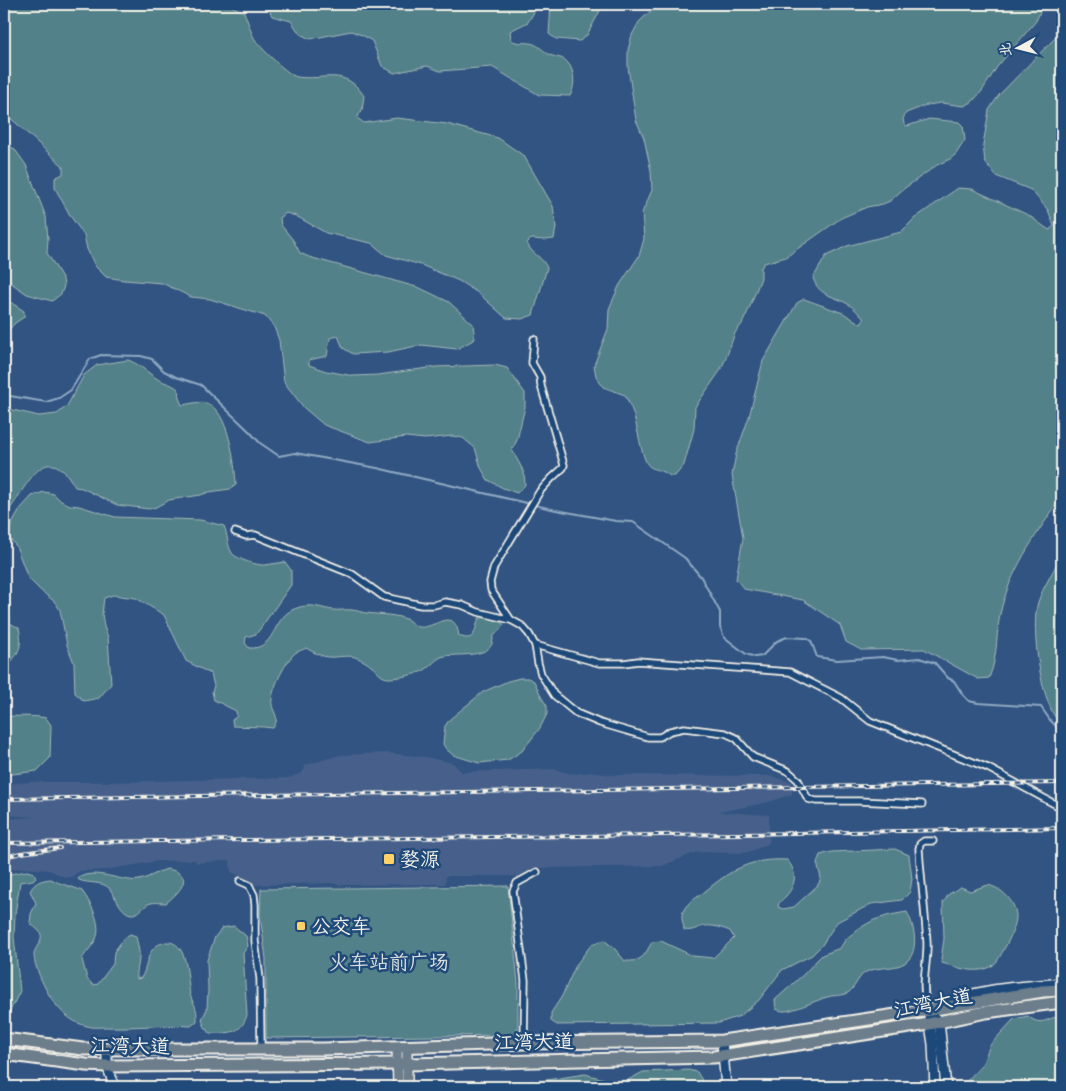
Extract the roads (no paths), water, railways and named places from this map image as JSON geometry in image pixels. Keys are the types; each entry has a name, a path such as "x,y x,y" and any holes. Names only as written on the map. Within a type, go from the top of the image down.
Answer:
{"highway":[{"name":"江湾大道","path":"4,1039 83,1049 402,1047 524,1043 722,1041 1043,991 1062,990"},
{"name":"江湾大道","path":"4,1054 107,1066 402,1064 724,1056 934,1023 986,1012 1062,1002"}],"main road":[{"path":"946,1087 934,1023 929,1010 956,997 1008,987 1062,983"},
{"path":"934,1023 935,1087"},
{"path":"722,1041 726,1087"},
{"path":"398,1087 402,1064 402,1047"},
{"path":"107,1049 107,1066 115,1087"},
{"path":"402,1064 407,1087"}],"street":[{"path":"511,620 491,590 491,575 540,491 564,465 540,377 532,363 534,339"},
{"path":"235,532 246,536 256,535 352,574 384,597 421,605 434,605 445,602 462,605 478,612 511,620 522,626 535,645 541,674 554,695 576,713 587,718 648,737 660,736 670,731 684,728 725,733 736,738 753,757 788,771 798,780 808,799 816,801 922,804"},
{"path":"535,645 600,662 624,663 638,660 790,672 841,698 870,720 988,768 1062,808"},
{"path":"929,1010 925,1002 923,984 927,943 919,849 922,842 933,840"},
{"path":"524,1043 525,980 513,891 517,883 537,872"},
{"path":"240,880 249,885 254,897 255,941 260,979 261,1048"}],"waterway":[{"path":"4,395 46,402 59,398 71,390 90,359 101,355 141,356 152,359 164,371 201,385 260,443 279,456 295,453 377,468 556,510 616,521 633,522 685,558 701,577 720,612 720,627 724,637 746,654 755,657 762,656 777,641 787,637 806,638 811,641 817,657 837,660 883,657 898,660 919,658 935,663 948,678 954,681 969,701 1041,707 1062,732"}],"railway":[{"path":"4,799 1062,783"},
{"path":"4,843 1062,828"},
{"path":"4,857 60,848"}],"place":[{"name":"婺源","path":"389,859"},
{"name":"公交车","path":"301,926"}],"park label":[{"name":"火车站前广场","path":"389,962"}]}
